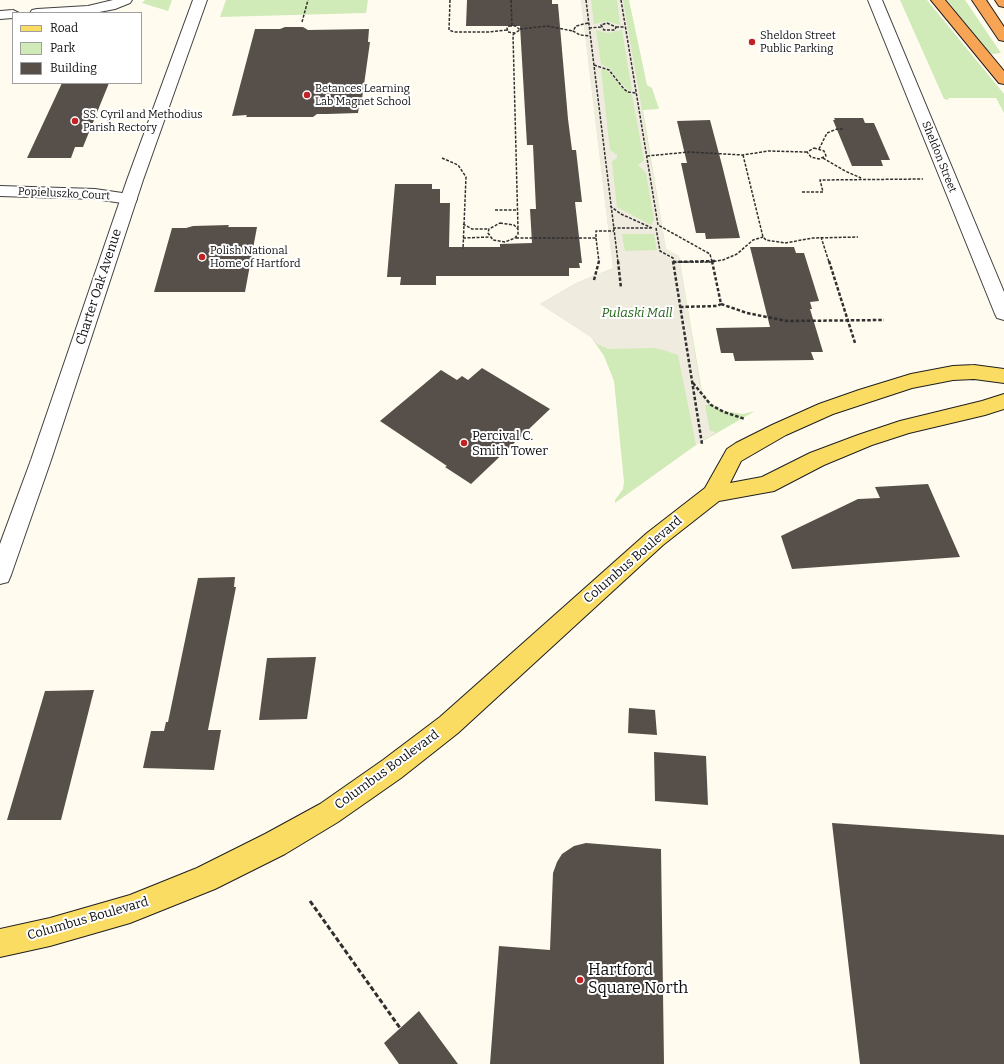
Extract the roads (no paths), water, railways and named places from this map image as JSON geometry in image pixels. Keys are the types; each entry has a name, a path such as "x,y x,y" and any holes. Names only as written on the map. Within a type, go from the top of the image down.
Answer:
{"highway":[{"path":"938,0 1004,80"},
{"path":"979,0 1004,37"}],"main road":[{"name":"Columbus Boulevard","path":"0,943 50,932 130,909 199,881 274,844 329,813 392,769 449,724 497,683 654,539 713,494 734,455 779,430 826,409 877,391 944,374 974,372 1004,376"},
{"name":"Columbus Boulevard","path":"713,494 766,485 817,459 866,440 907,426 985,408 1004,401"}],"street":[{"path":"54,12 88,10 110,6 125,0"},
{"name":"Charter Oak Avenue","path":"0,574 41,460 129,199 200,0"},
{"name":"Sheldon Street","path":"875,0 1004,314"},
{"path":"0,15 12,14"},
{"name":"Popieluszko Court","path":"0,190 95,194 129,199"}],"place":[{"name":"Sheldon Street Public Parking","path":"752,42"},
{"name":"Betances Learning Lab Magnet School","path":"307,95"},
{"name":"SS. Cyril and Methodius Parish Rectory","path":"75,121"},
{"name":"Polish National Home of Hartford","path":"202,257"},
{"name":"Percival C. Smith Tower","path":"464,443"},
{"name":"Hartford Square North","path":"580,980"}],"park label":[{"name":"Pulaski Mall","path":"637,313"}]}
